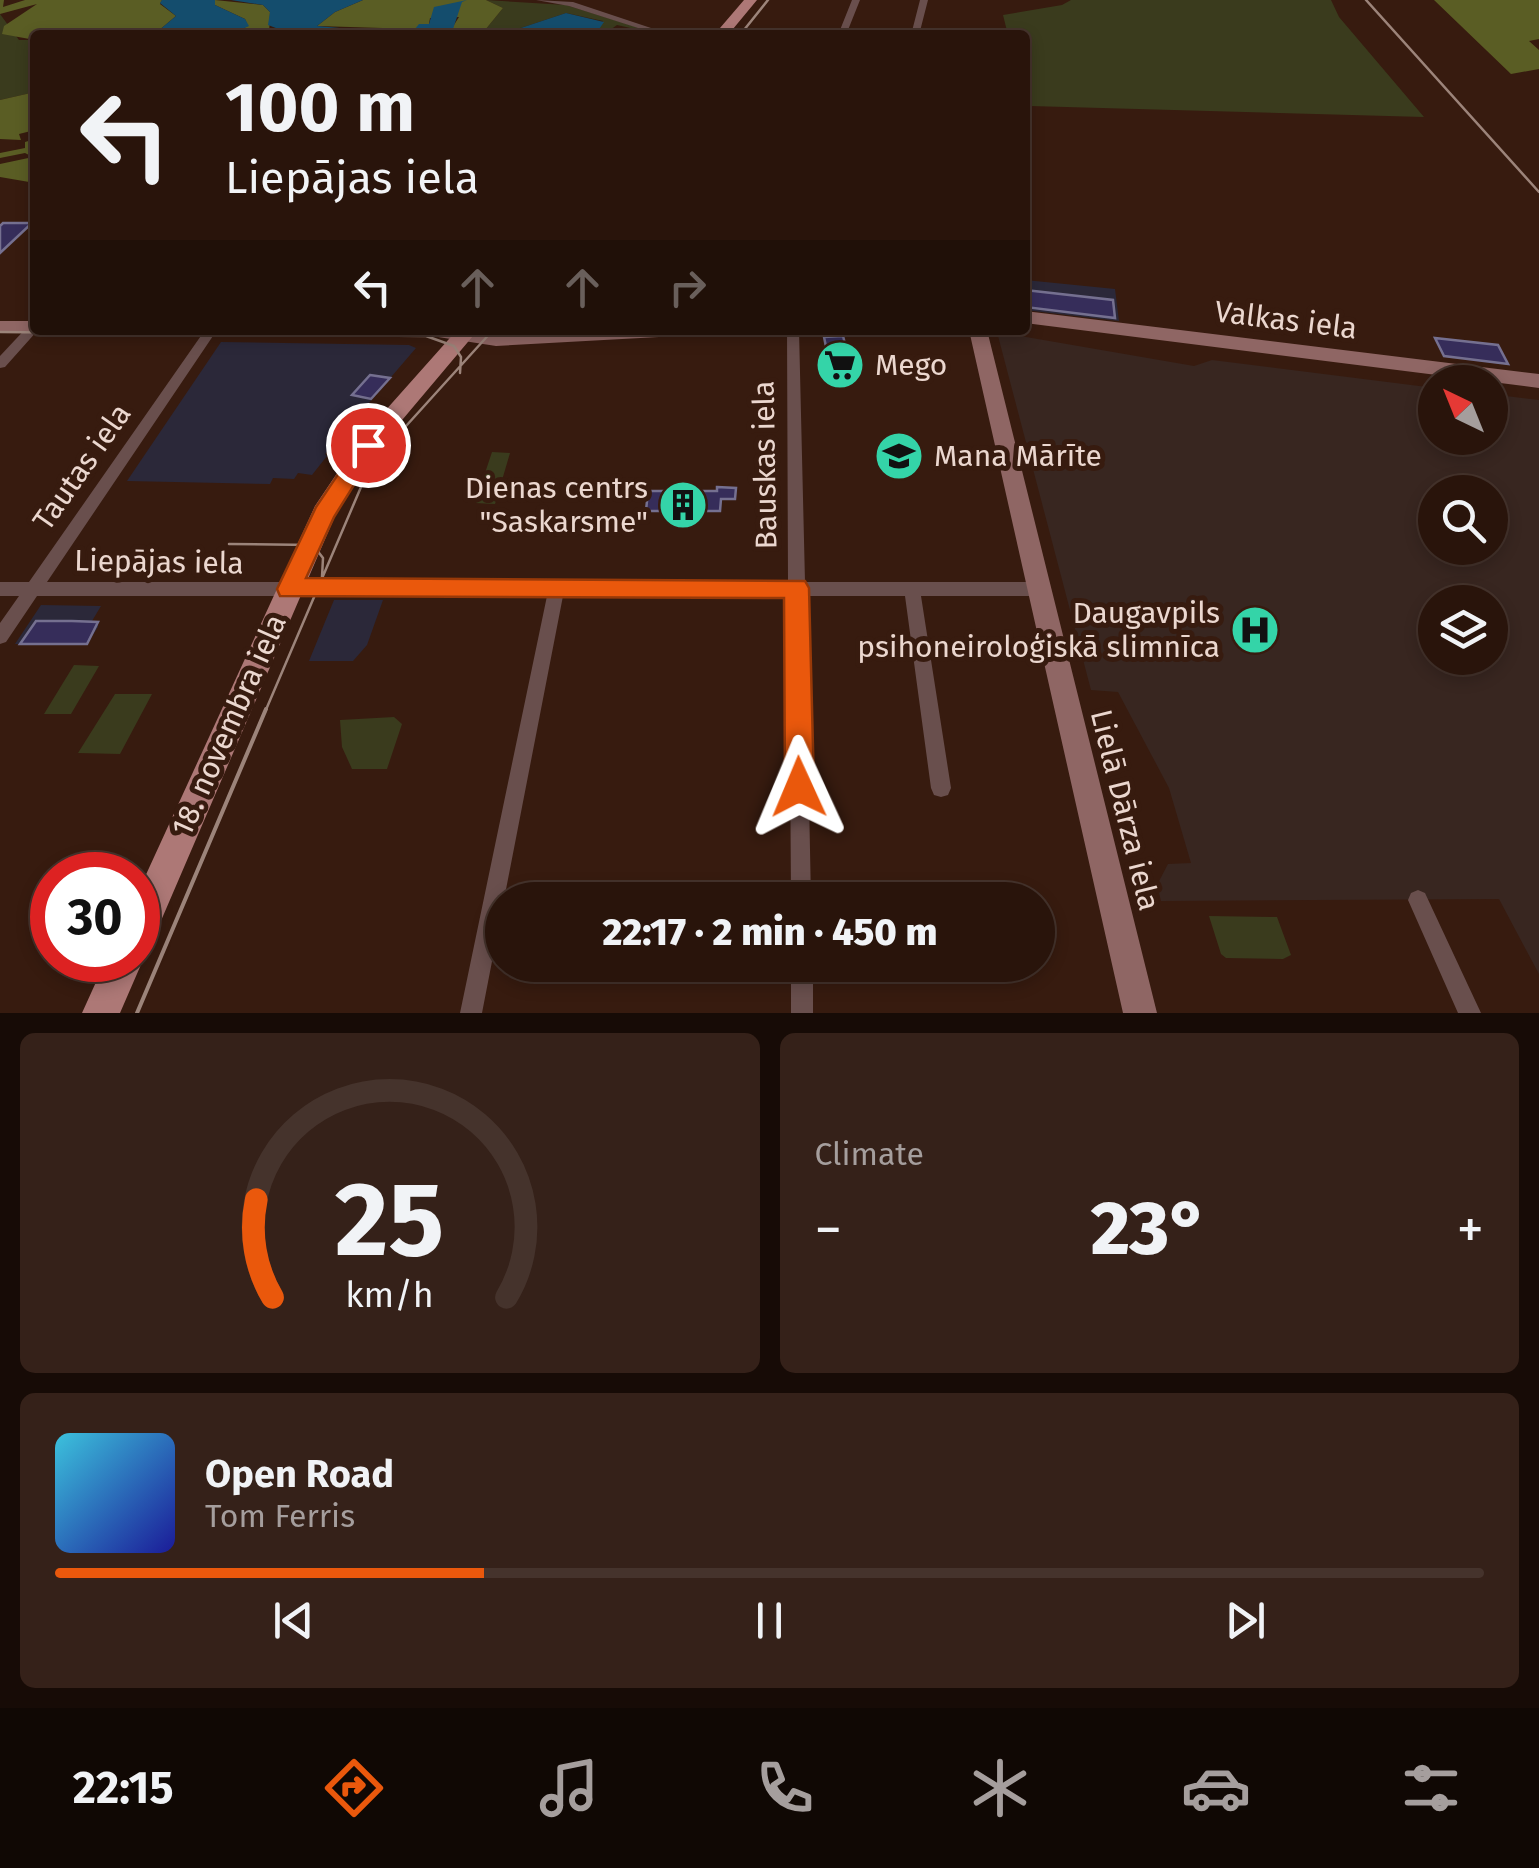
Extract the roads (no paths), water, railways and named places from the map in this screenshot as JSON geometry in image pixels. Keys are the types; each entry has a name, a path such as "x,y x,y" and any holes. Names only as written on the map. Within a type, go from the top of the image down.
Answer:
{"main road":[{"path":"725,30 751,0"},
{"name":"18. novembra iela","path":"160,882 289,589 346,476 464,335"},
{"path":"101,1013 115,982"}],"street":[{"path":"540,0 572,2 653,30"},
{"path":"844,30 856,0"},
{"path":"916,30 924,0"},
{"name":"Valkas iela","path":"1030,319 1539,381"},
{"path":"0,327 30,327"},
{"path":"0,364 30,332"},
{"name":"Tautas iela","path":"0,637 208,335"},
{"path":"477,335 496,340 579,335"},
{"name":"Bauskas iela","path":"793,335 801,882"},
{"name":"Lielā Dārza iela","path":"979,335 1140,1013"},
{"path":"471,1013 557,587"},
{"name":"Liepājas iela","path":"0,588 1038,589"},
{"path":"912,588 941,788"},
{"path":"1418,900 1470,1013"},
{"path":"802,982 802,1013"}],"water":[{"path":"215,0 215,5 245,19 249,26 240,30 159,30 176,16 160,3"},
{"path":"231,0 363,0 335,12 317,26 362,30 281,30 268,25 270,12 263,5"},
{"path":"467,0 462,2 453,29 394,30 429,24 434,7"},
{"path":"566,13 604,22 598,30 515,30"}],"tram line":[{"path":"744,30 768,0"},
{"path":"0,332 30,332"},
{"path":"320,335 426,336 454,346 461,357 460,366"},
{"path":"460,366 488,335"},
{"path":"265,712 364,480 387,447 460,366"},
{"path":"460,366 460,373"},
{"path":"229,544 313,545 323,558 322,577"},
{"path":"137,1013 266,709"}],"railway":[{"path":"1366,0 1539,192"}],"place":[{"name":"Mego","path":"840,365"},
{"name":"Mana Mārīte","path":"899,456"},
{"name":"Dienas centrs \"Saskarsme\"","path":"683,505"},
{"name":"Daugavpils psihoneiroloģiskā slimnīca","path":"1255,630"}]}
